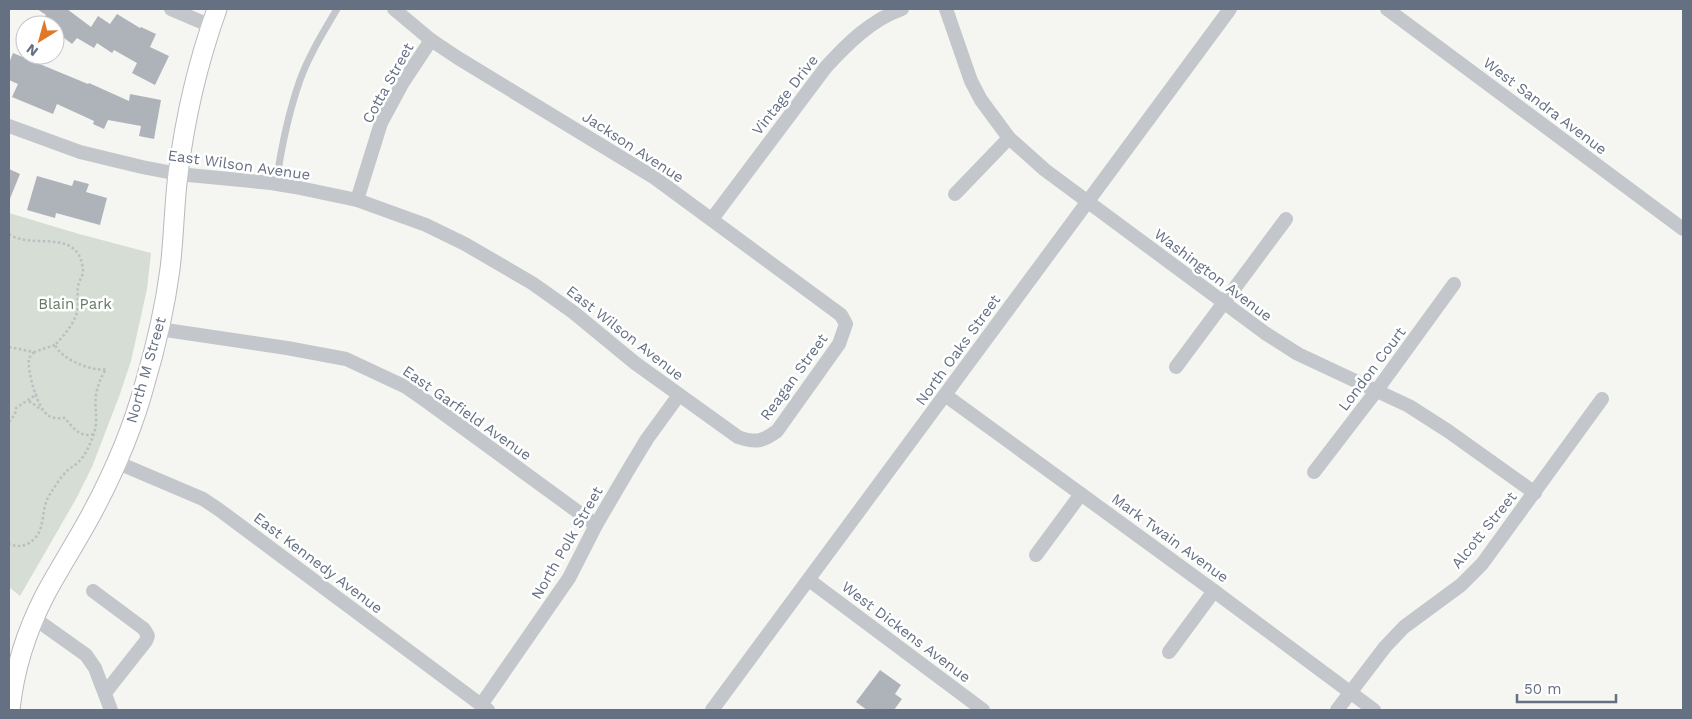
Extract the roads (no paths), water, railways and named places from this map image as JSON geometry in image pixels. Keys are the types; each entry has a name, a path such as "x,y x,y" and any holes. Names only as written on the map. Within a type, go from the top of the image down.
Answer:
{"street":[{"path":"171,9 214,17"},
{"name":"Jackson Avenue","path":"394,9 431,40 647,173 832,308 841,315 846,324"},
{"name":"Vintage Drive","path":"712,219 826,67 842,49 859,34 893,12 902,9"},
{"name":"Washington Avenue","path":"946,9 971,81 981,100 1009,138 1045,170 1265,333 1298,354 1409,406 1535,493"},
{"name":"North Oaks Street","path":"712,710 1230,9"},
{"name":"West Sandra Avenue","path":"1387,9 1683,229"},
{"name":"North M Street","path":"10,707 19,666 34,618 50,586 95,508 130,428 145,384 159,329 170,268 178,174 191,99 214,17"},
{"name":"Cotta Street","path":"357,200 381,124 402,84 431,40"},
{"name":"East Wilson Avenue","path":"9,126 80,152 142,167 178,174 276,184 357,200 426,225 499,262 532,283 574,312 614,347 738,438 759,441"},
{"path":"955,194 1009,138"},
{"path":"1176,367 1286,219"},
{"name":"London Court","path":"1314,472 1377,390 1454,284"},
{"name":"Reagan Street","path":"759,441 768,438 777,431 839,344 846,324"},
{"name":"East Garfield Avenue","path":"159,329 287,348 346,360 380,375 406,388 429,403 596,525"},
{"name":"North Polk Street","path":"484,707 569,578 596,525 647,439 679,395"},
{"name":"Mark Twain Avenue","path":"945,395 1374,710"},
{"name":"Alcott Street","path":"1337,710 1385,648 1404,628 1461,585 1482,564 1602,400"},
{"name":"East Kennedy Avenue","path":"116,462 202,499 218,509 484,707"},
{"path":"1036,555 1081,494"},
{"name":"West Dickens Avenue","path":"809,580 983,710"},
{"path":"93,591 144,629 148,636 105,693"},
{"path":"1169,652 1214,591"},
{"path":"34,618 86,655 95,668 111,710"}],"lane":[{"path":"276,184 281,148 300,78 319,39 337,9"}],"park label":[{"name":"Blain Park","path":"75,304"}]}
